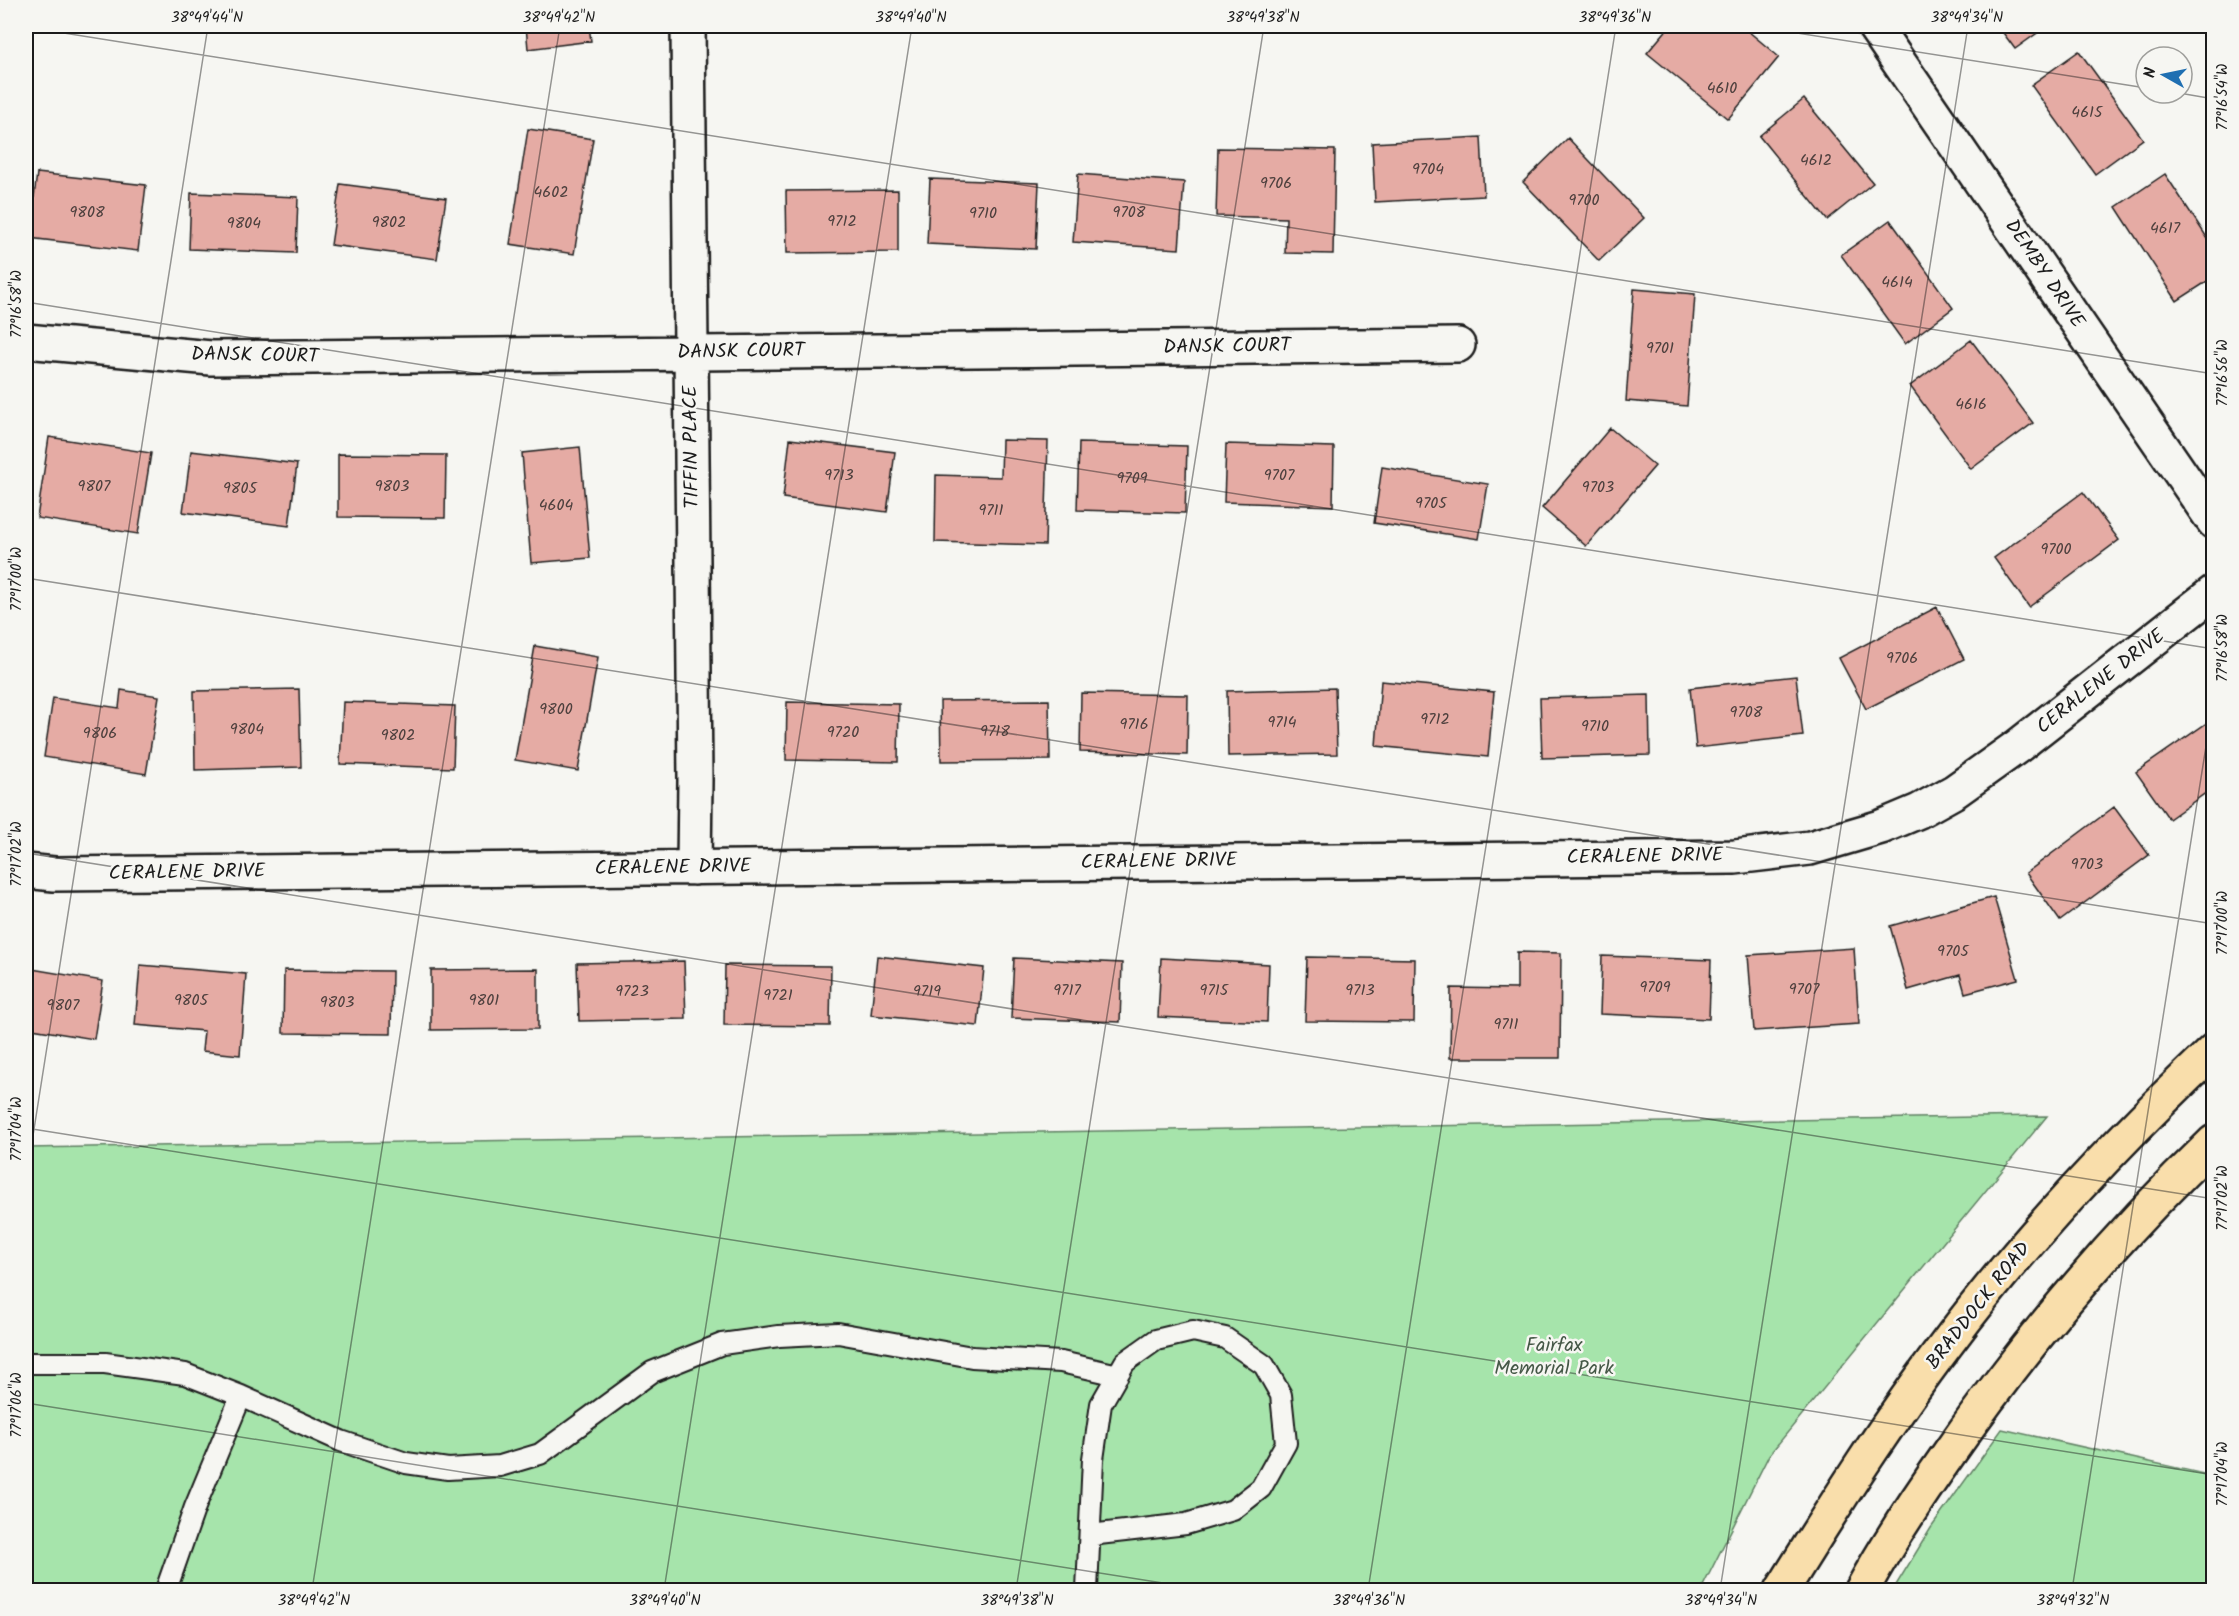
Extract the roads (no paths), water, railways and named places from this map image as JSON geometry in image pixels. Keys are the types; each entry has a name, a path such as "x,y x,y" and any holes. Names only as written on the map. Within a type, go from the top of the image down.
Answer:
{"main road":[{"name":"BRADDOCK ROAD","path":"1782,1590 1848,1485 1948,1341 2055,1211 2161,1100 2214,1050"},
{"path":"1862,1590 1922,1493 1995,1387 2077,1287 2170,1184 2214,1142"}],"street":[{"name":"TIFFIN PLACE","path":"688,26 694,868"},
{"name":"DEMBY DRIVE","path":"1874,26 2214,522"},
{"name":"DANSK COURT","path":"26,341 212,358 1458,345"},
{"name":"CERALENE DRIVE","path":"26,871 66,874 1735,857 1810,848 1881,827 1919,811 1955,791 2018,746 2214,592"}],"lane":[{"path":"1087,1590 1093,1459 1101,1404 1125,1362 1156,1340 1193,1331 1225,1338 1264,1365 1281,1395 1286,1443 1261,1488 1233,1510 1186,1524 1090,1535"},
{"path":"26,1363 105,1363 185,1374 352,1444 406,1463 448,1469 500,1466 540,1454 652,1372 722,1344 778,1336 838,1334 972,1357 1061,1362 1118,1375"},
{"path":"166,1590 195,1507 241,1396"}],"park label":[{"name":"Fairfax Memorial Park","path":"1554,1358"}]}
